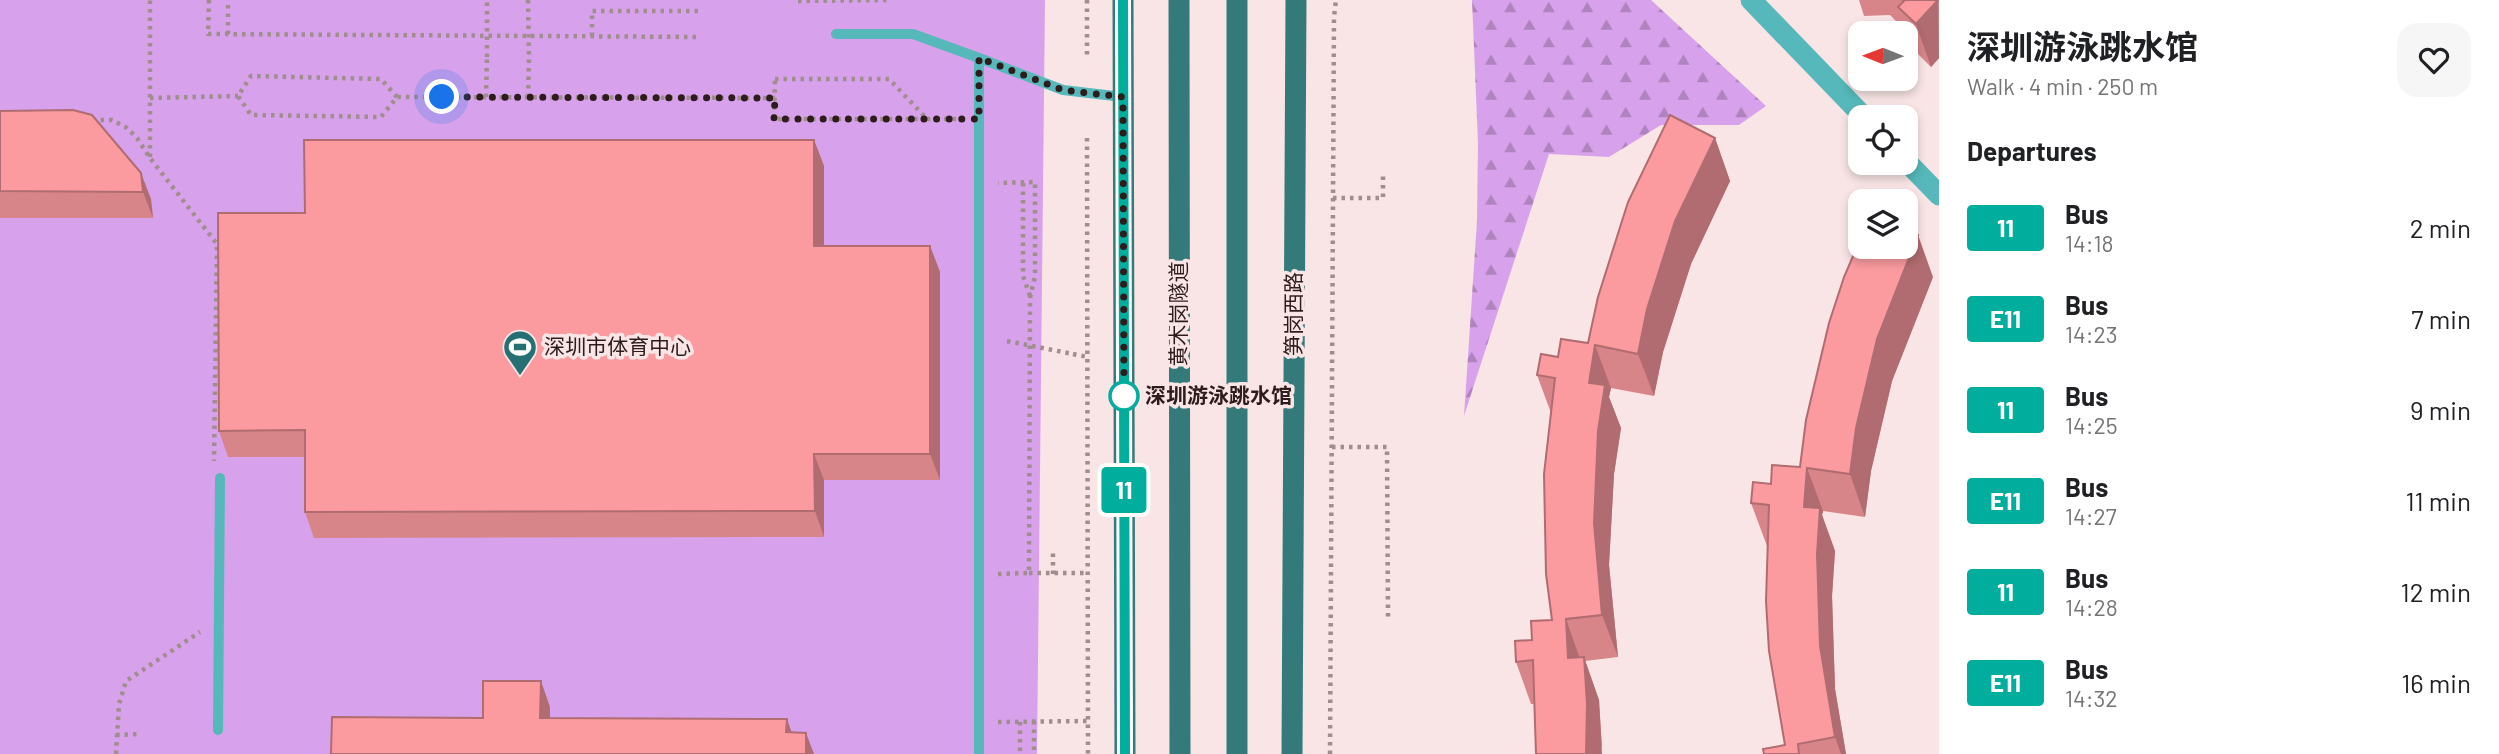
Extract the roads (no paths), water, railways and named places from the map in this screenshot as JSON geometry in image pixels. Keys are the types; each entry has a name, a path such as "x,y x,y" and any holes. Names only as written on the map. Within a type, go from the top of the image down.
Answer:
{"main road":[{"path":"1123,0 1125,754"},
{"name":"黄木岗隧道","path":"1179,0 1180,754"},
{"path":"1237,0 1237,754"},
{"name":"笋岗西路","path":"1292,754 1296,0"}],"street":[{"path":"1751,0 1852,105"},
{"path":"1918,173 1939,195"}],"lane":[{"path":"836,34 913,34 1063,90 1123,97"},
{"path":"979,58 979,754"},
{"path":"217,476 218,730"}],"place":[{"name":"深圳市体育中心","path":"520,377"},
{"name":"深圳游泳跳水馆","path":"1124,396"}]}
